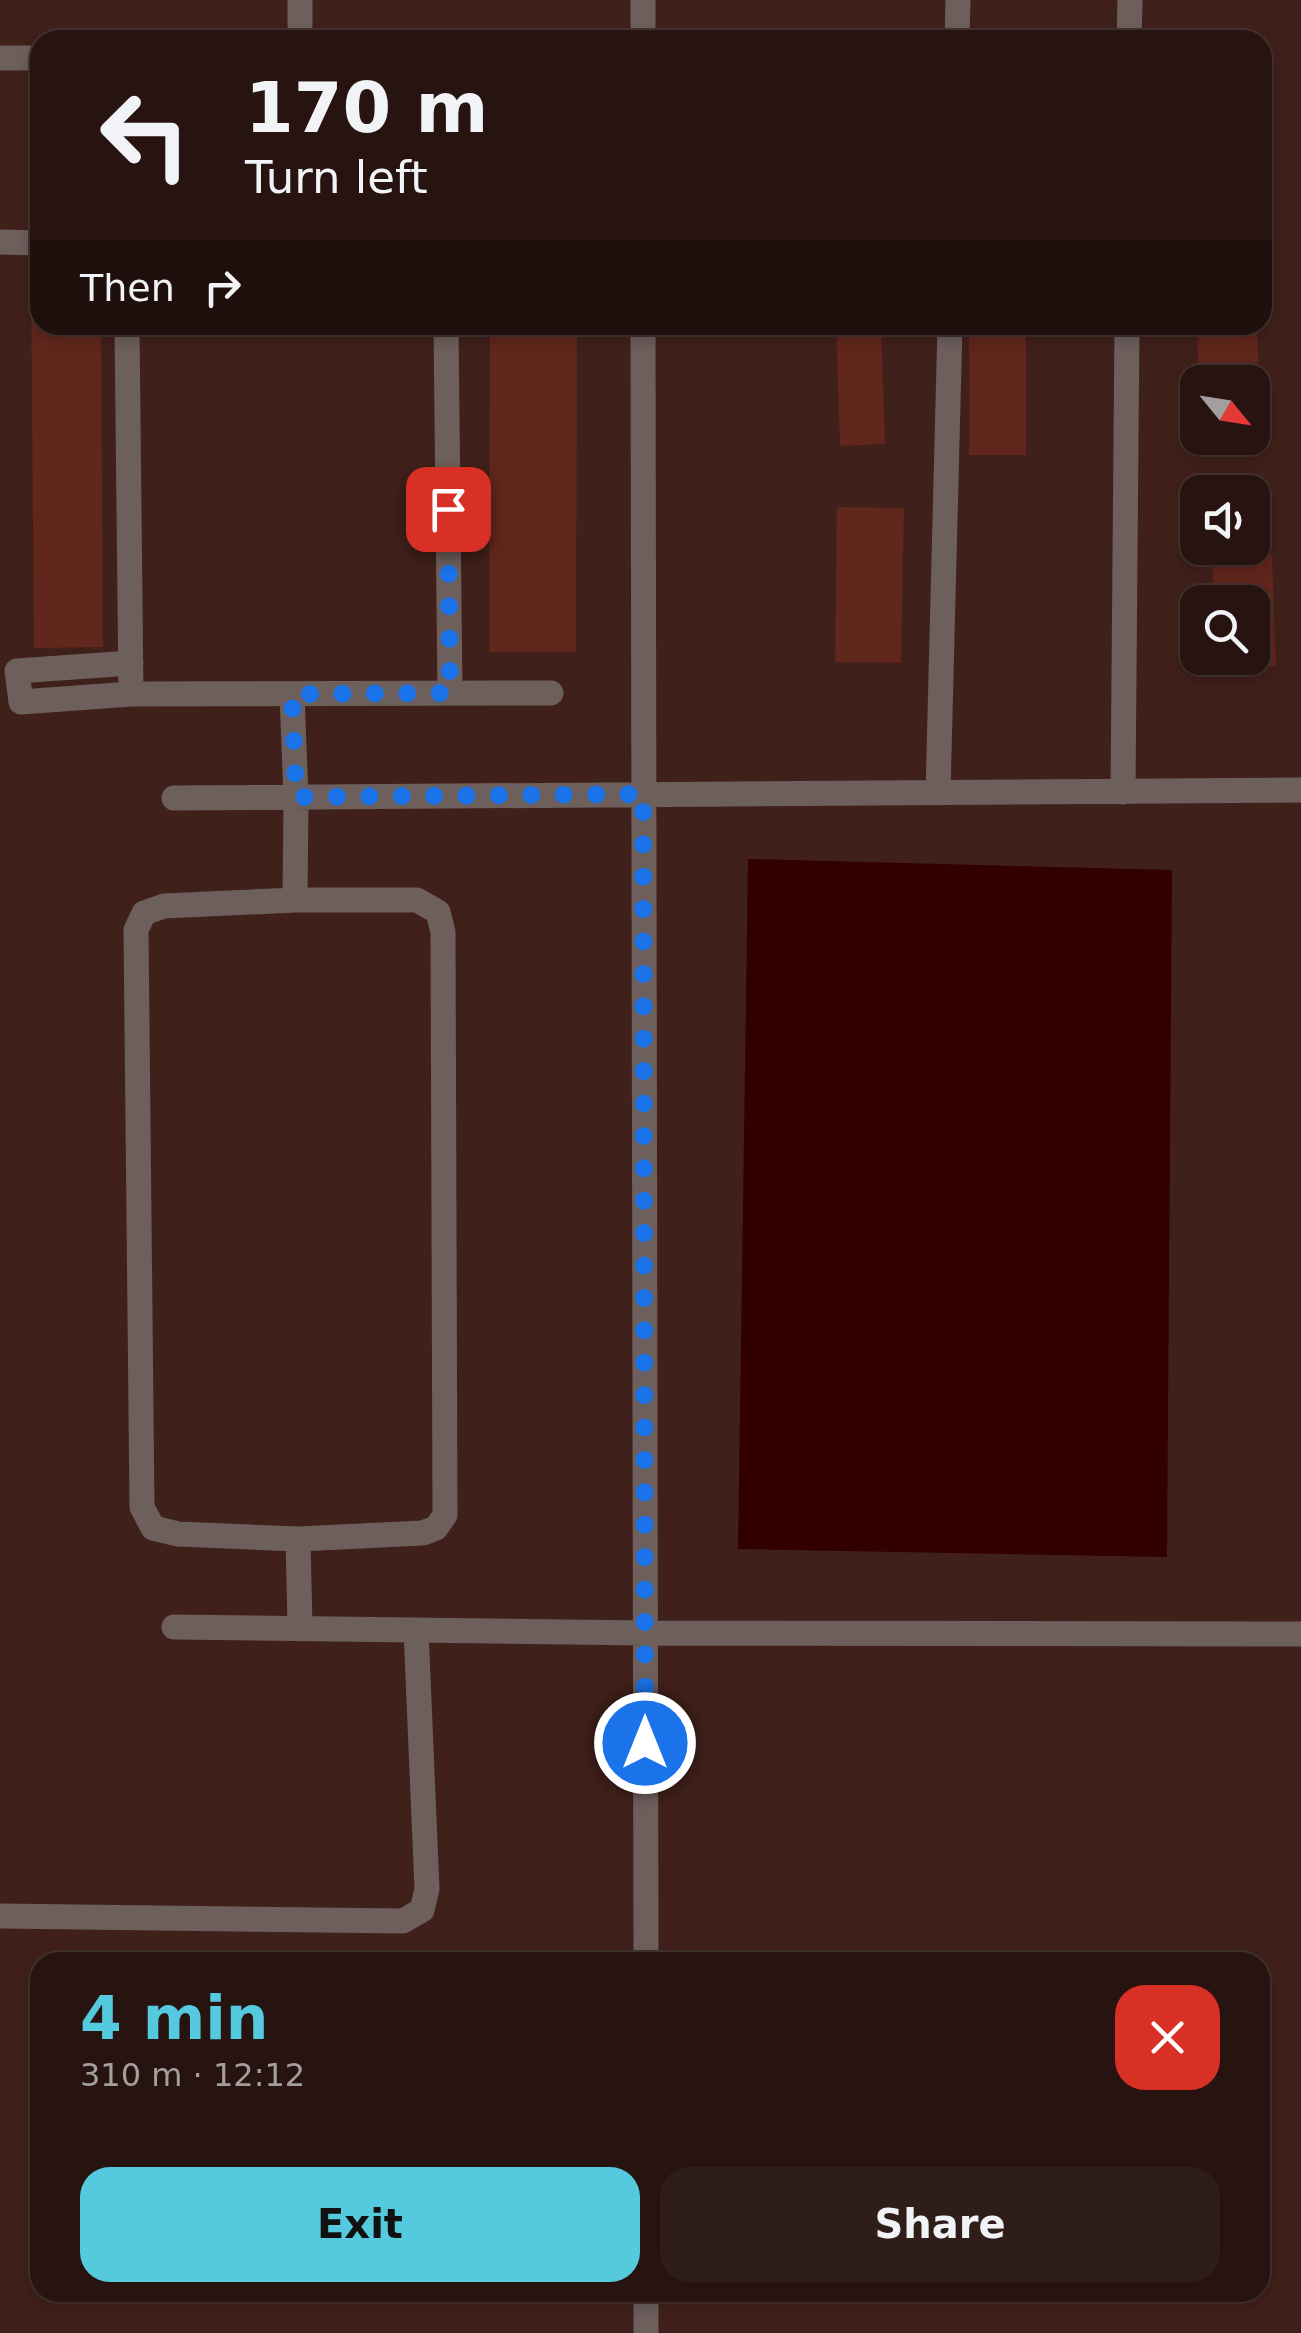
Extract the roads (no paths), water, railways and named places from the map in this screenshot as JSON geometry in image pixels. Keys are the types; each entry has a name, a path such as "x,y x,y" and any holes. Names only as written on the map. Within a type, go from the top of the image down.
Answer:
{"lane":[{"path":"300,0 300,30"},
{"path":"642,0 643,30"},
{"path":"957,30 958,0"},
{"path":"1129,30 1130,0"},
{"path":"0,58 30,58"},
{"path":"0,242 30,243"},
{"path":"127,335 132,694"},
{"path":"446,335 450,693"},
{"path":"643,335 646,1952"},
{"path":"938,792 950,335"},
{"path":"1124,792 1127,335"},
{"path":"131,664 17,672 21,702 132,694 551,693"},
{"path":"292,694 295,900"},
{"path":"174,798 1301,790"},
{"path":"417,900 438,912 443,952 445,1515 436,1528 423,1533 298,1539 178,1534 153,1528 142,1507 136,930 144,913 164,906 417,900"},
{"path":"298,1539 300,1628"},
{"path":"174,1627 645,1633 1301,1634"},
{"path":"0,1916 403,1921 422,1910 427,1888 416,1630"},
{"path":"646,2302 646,2333"}]}
